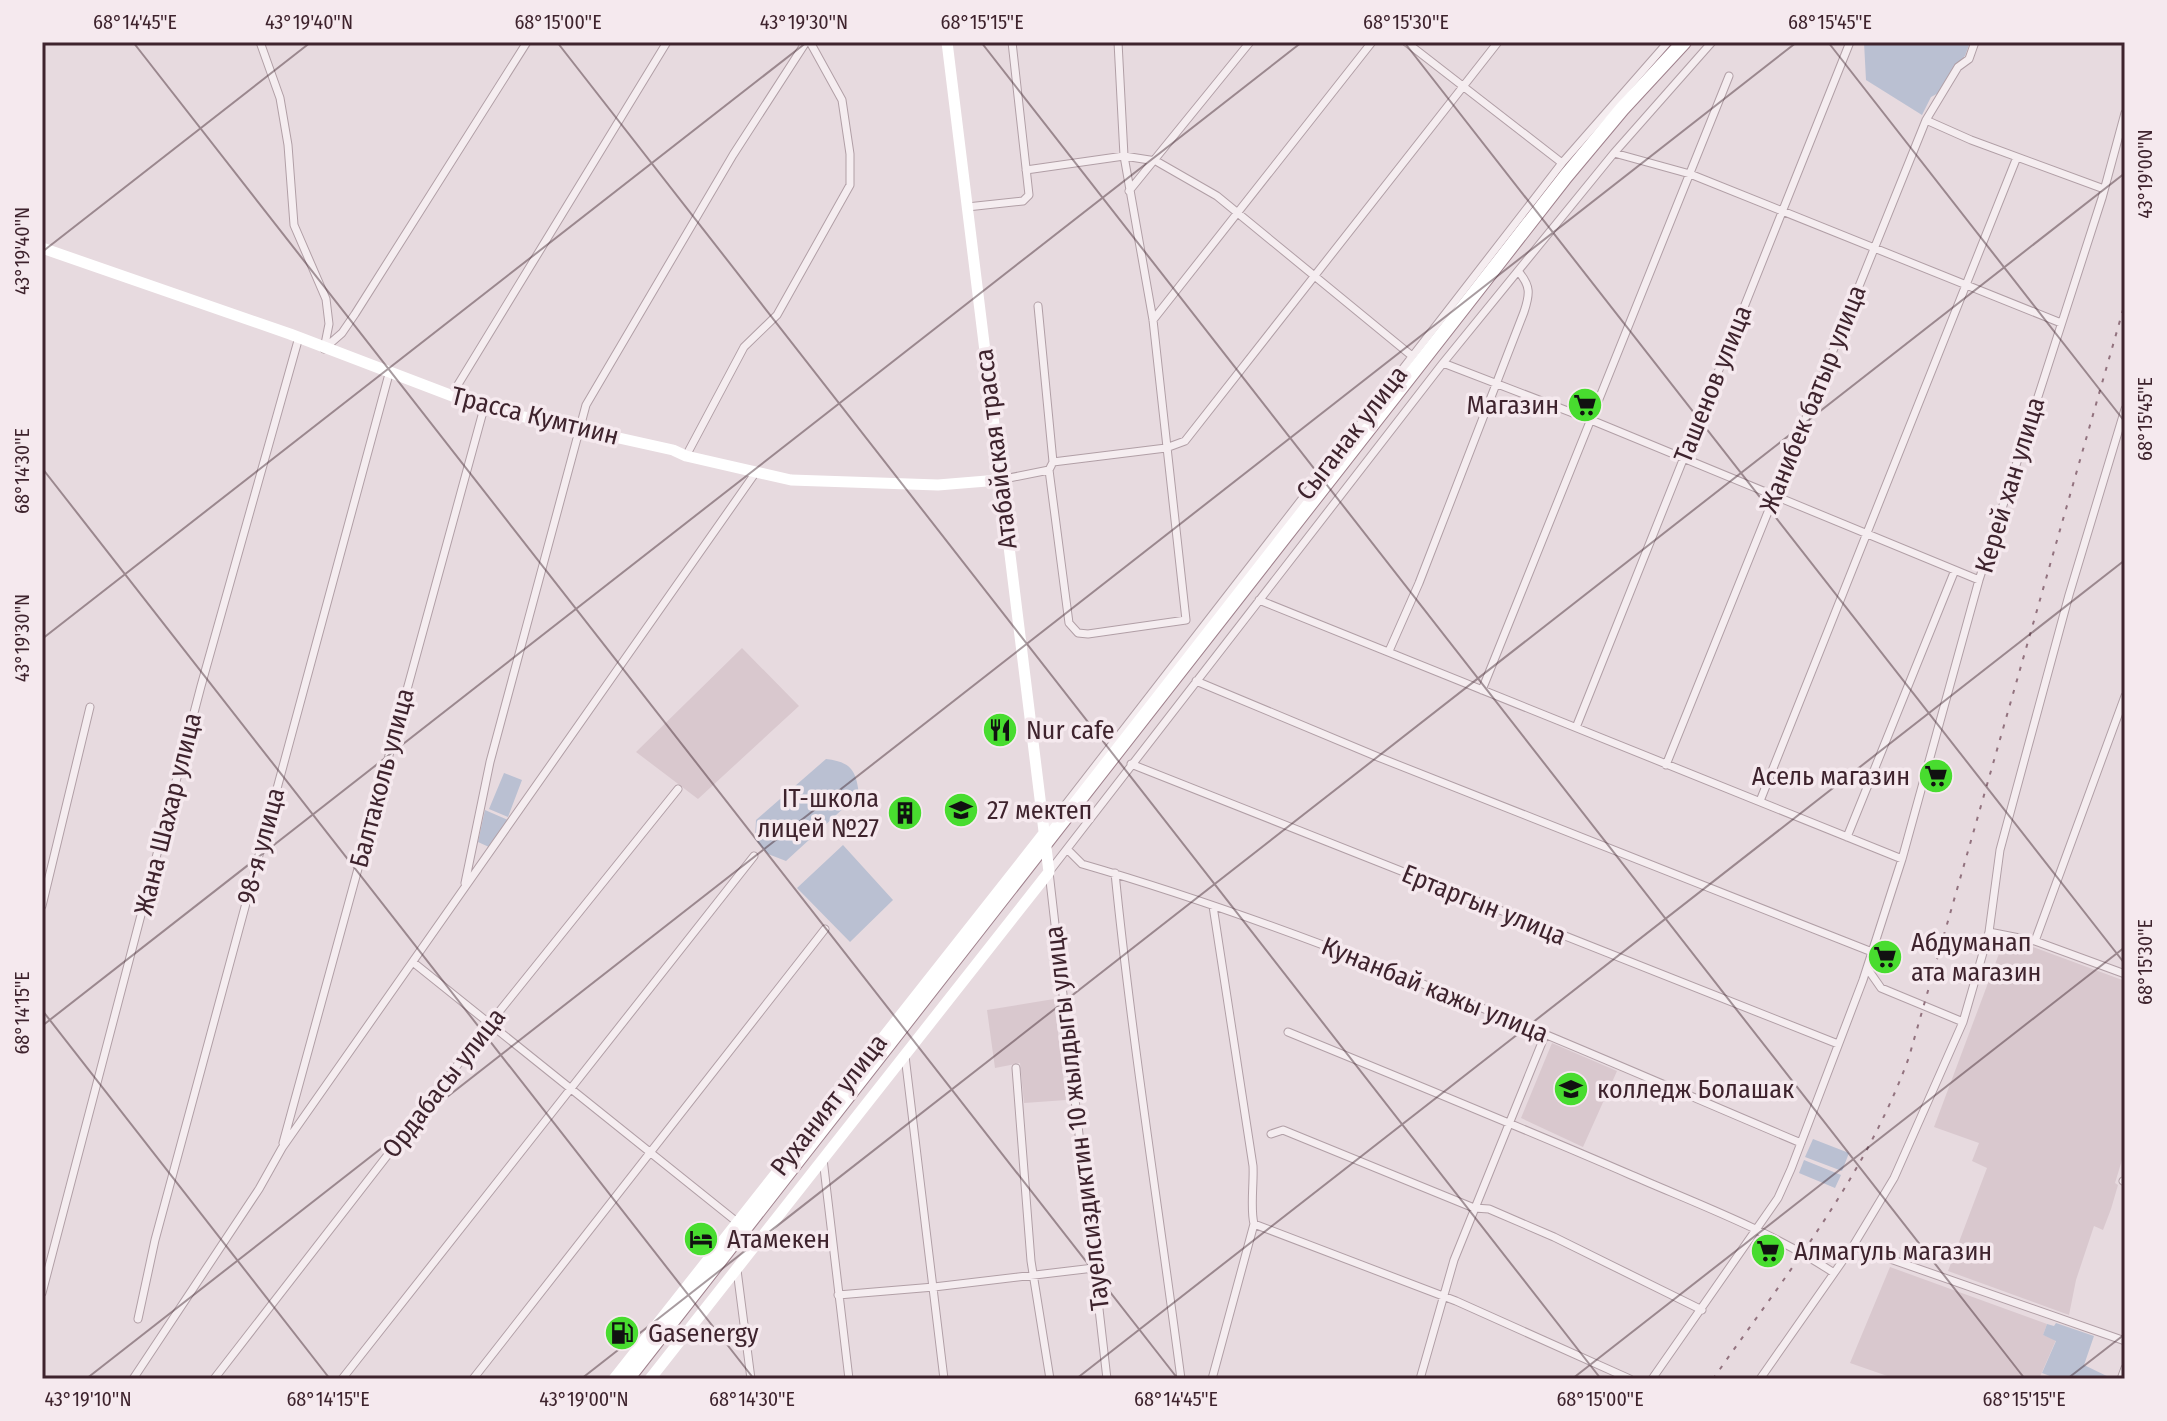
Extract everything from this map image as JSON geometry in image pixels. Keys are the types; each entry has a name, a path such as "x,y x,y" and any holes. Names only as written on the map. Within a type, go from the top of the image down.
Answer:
{"highway":[{"path":"627,1379 1566,176 1684,42"},
{"path":"638,1379 1046,843 1572,180 1627,114 1694,42"}],"main road":[{"name":"Атабайская трасса","path":"947,42 1046,843"},
{"name":"Трасса Кумтиин","path":"42,248 299,337 484,408 580,428 791,480 938,485 999,480"},
{"name":"Тауелсиздиктин 10 жылдыгы улица","path":"1046,843 1049,872"},
{"name":"Руханият улица","path":"614,1379 737,1222 1046,843"},
{"name":"Руханият улица","path":"650,1379 1049,872"}],"street":[{"path":"260,42 280,98 288,145 294,225 326,299 329,324 324,349"},
{"path":"324,349 342,333 355,314 527,42"},
{"path":"451,396 667,42"},
{"path":"464,888 490,762 586,405 733,155 808,42 842,100 850,154 850,185 777,315 744,347 686,456"},
{"path":"967,207 1023,201 1029,195 1012,42"},
{"path":"1038,306 1051,466 1069,623 1078,633 1088,634 1186,620 1153,320 1124,156 1118,42"},
{"path":"1129,191 1250,42"},
{"path":"1153,320 1372,42"},
{"path":"1406,42 1562,163"},
{"path":"999,480 1051,466 1166,448 1185,441 1498,42"},
{"name":"Сыганак улица","path":"1046,843 1412,356 1562,163 1668,42"},
{"path":"1049,872 1443,363 1614,153 1712,42"},
{"name":"Ташенов улица","path":"1577,725 1850,42"},
{"name":"Жанибек батыр улица","path":"1666,765 1926,120 1958,67 1969,59 1975,42"},
{"path":"1482,690 1729,76"},
{"name":"Керей хан улица","path":"1652,1379 1778,1198 1867,968 1902,859 1979,580 2104,189 2125,113"},
{"path":"1926,120 2104,189"},
{"path":"1614,153 1690,174 2061,323"},
{"path":"1026,170 1124,156 1156,161 1217,196 1412,356"},
{"path":"1760,801 2017,157"},
{"path":"1389,651 1419,583 1529,296 1529,285 1518,271"},
{"name":"Жана Шахар улица","path":"42,1293 201,686 299,337"},
{"path":"1443,363 1591,420 1979,580"},
{"name":"98-я улица","path":"138,1319 166,1195 389,374"},
{"name":"Балтаколь улица","path":"282,1148 484,408"},
{"path":"1775,1379 1762,1376 1853,1246 1894,1178 1963,1022 1989,932 2000,850 2069,595 2125,409"},
{"path":"133,1379 259,1189 282,1148 756,472"},
{"name":"Керей хан улица","path":"1847,837 1955,570"},
{"path":"1259,600 1577,725 1666,765 1902,859"},
{"path":"1196,681 1378,757 1872,952"},
{"path":"2035,941 2125,696"},
{"path":"42,906 90,707"},
{"name":"Ертаргын улица","path":"1131,764 1838,1044"},
{"name":"Ордабасы улица","path":"214,1379 490,1023 678,789"},
{"name":"Кунанбай кажы улица","path":"1067,849 1082,864 1306,938 1801,1143"},
{"path":"342,1379 754,856"},
{"name":"Тауелсиздиктин 10 жылдыгы улица","path":"1049,872 1107,1379"},
{"path":"1115,873 1126,988 1181,1379"},
{"path":"1212,1379 1254,1224 1253,1166 1213,906"},
{"path":"473,1379 825,929"},
{"path":"1989,932 2035,941 2125,974"},
{"path":"414,963 737,1222"},
{"path":"1867,968 1881,988 1963,1022"},
{"path":"1288,1032 1509,1122 1758,1230 1834,1273"},
{"path":"1420,1379 1454,1260 1545,1035"},
{"path":"905,1054 944,1379"},
{"path":"1016,1068 1031,1261 1050,1379"},
{"path":"1271,1134 1283,1130 1474,1208 1489,1209 1554,1237 1702,1310"},
{"path":"823,1158 849,1379"},
{"path":"1254,1224 1443,1297 1630,1379"},
{"path":"1853,1246 2125,1341"},
{"path":"838,1295 1094,1268"},
{"path":"737,1270 751,1379"},
{"path":"2121,1379 2125,1368"}],"shaded area":[{"path":"1864,42 1970,42 1965,56 1956,65 1942,91 1931,97 1922,115 1866,80"},
{"path":"742,648 799,706 698,799 636,752"},
{"path":"826,759 841,762 851,769 859,794 786,861 768,854 755,839 756,820"},
{"path":"504,773 522,780 508,817 489,809"},
{"path":"485,810 508,820 489,847 478,842"},
{"path":"843,845 893,900 850,942 797,888"},
{"path":"2003,943 2033,947 2125,981 2125,1150 2111,1209 2103,1230 2094,1226 2076,1280 2069,1315 1948,1271 1987,1168 1972,1161 1979,1143 1934,1127"},
{"path":"1054,999 1066,1100 1024,1103 1020,1063 995,1068 987,1010"},
{"name":"колледж Болашак","path":"1552,1043 1617,1071 1583,1147 1521,1118"},
{"path":"1813,1139 1849,1153 1842,1171 1805,1157"},
{"path":"1804,1160 1841,1175 1835,1188 1799,1173"},
{"path":"1890,1267 2047,1324 2043,1335 2056,1340 2039,1379 1896,1379 1850,1363"},
{"path":"2056,1323 2094,1336 2084,1365 2113,1379 2058,1379 2042,1373 2056,1341 2043,1335 2047,1324 2054,1326"}],"railway":[{"path":"1713,1379 1847,1184 1891,1101 1909,1057 2125,303"}],"place":[{"name":"Магазин","path":"1585,405"},
{"name":"Nur cafe","path":"1000,730"},
{"name":"Асель магазин","path":"1936,776"},
{"name":"27 мектеп","path":"961,810"},
{"name":"IT-школа лицей №27","path":"905,813"},
{"name":"Абдуманап ата магазин","path":"1885,957"},
{"name":"колледж Болашак","path":"1571,1089"},
{"name":"Атамекен","path":"701,1239"},
{"name":"Алмагуль магазин","path":"1768,1251"},
{"name":"Gasenergy","path":"622,1333"}]}
